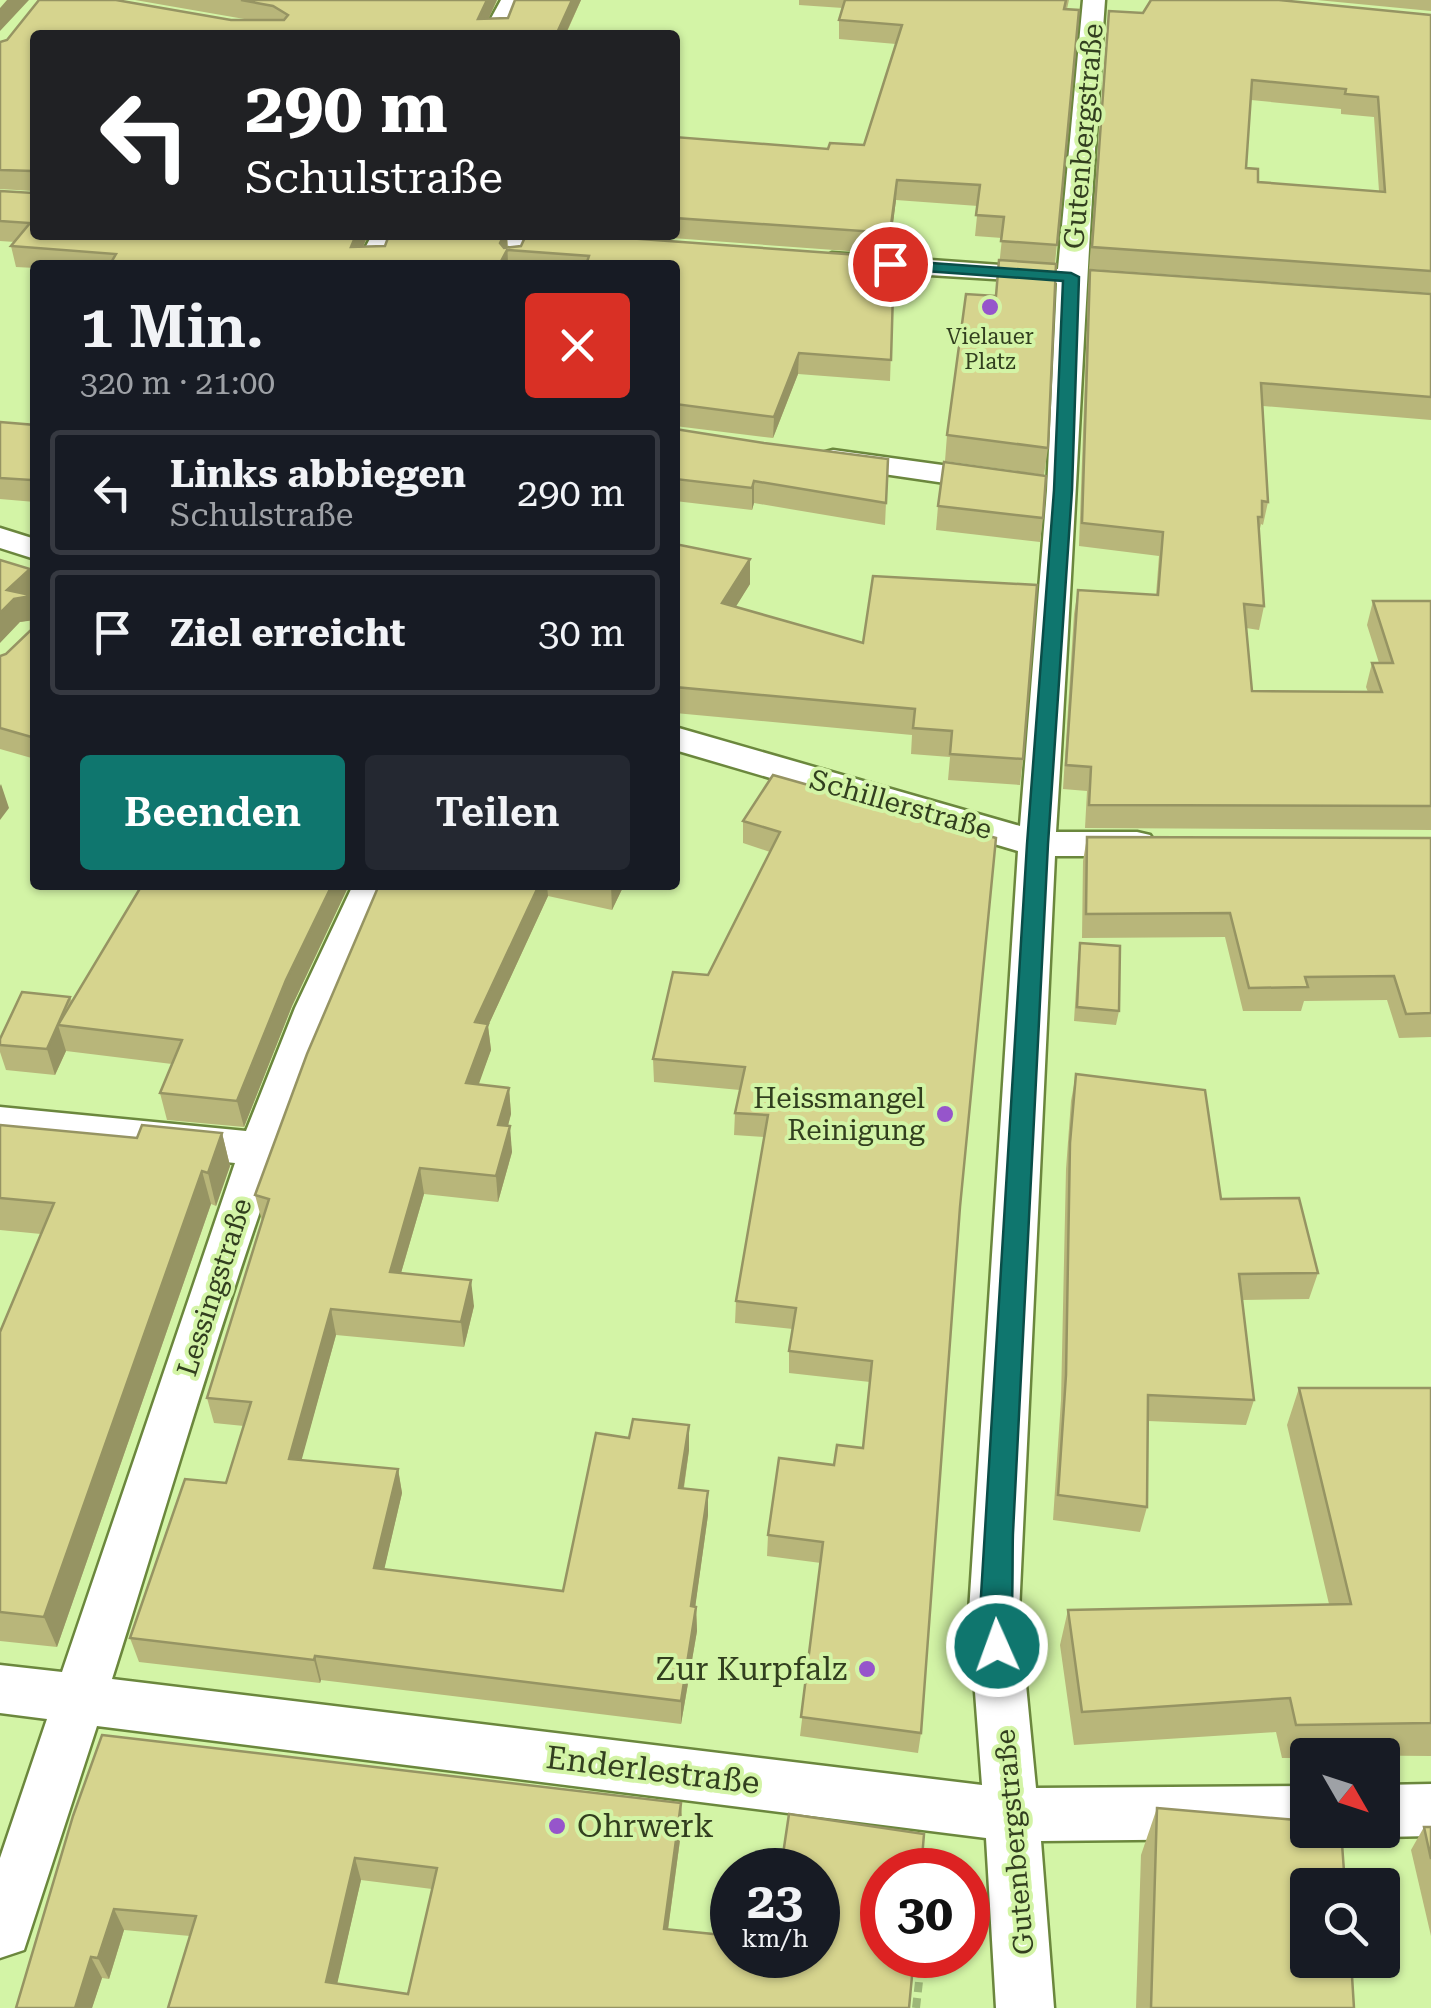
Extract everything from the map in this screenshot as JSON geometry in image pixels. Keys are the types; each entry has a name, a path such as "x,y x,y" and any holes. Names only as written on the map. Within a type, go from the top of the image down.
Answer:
{"street":[{"path":"497,30 512,0"},
{"name":"Gutenbergstraße","path":"1025,2008 1026,1981 994,1612 1037,844 1080,278 1094,0"},
{"path":"542,240 601,244"},
{"path":"811,259 1080,278"},
{"path":"811,456 1063,490"},
{"path":"0,538 30,547"},
{"name":"Schillerstraße","path":"680,739 1037,844 1175,844"},
{"name":"Lessingstraße","path":"0,1930 4,1930 259,1148 306,1030 370,890"},
{"path":"0,1123 259,1148"},
{"name":"Enderlestraße","path":"0,1690 1010,1814 1290,1812"},
{"path":"1400,1811 1431,1810"}],"path":[{"path":"916,2008 919,1978"}],"building":[{"path":"39,0 116,0 231,20 284,20 288,15 273,6 241,0 487,0 478,19 508,18 515,0 572,0 558,30 30,30 30,171 0,170 0,42 7,40"},
{"path":"845,0 1066,0 1064,9 1079,10 1057,245 1001,241 1004,217 976,215 980,185 897,180 890,233 680,218 680,137 828,149 830,143 864,145 902,25 839,20"},
{"path":"1151,0 1279,0 1431,15 1431,271 1092,247 1109,11 1143,13","holes":["1252,80 1346,89 1345,94 1378,97 1385,192 1258,182 1258,169 1246,168"]},
{"path":"0,191 30,193 30,223 0,221"},
{"path":"30,223 30,240 354,240 351,247 385,246 387,240 502,240 504,248 521,246 524,240 654,240 886,257 879,292 893,293 891,360 799,353 774,417 680,405 680,260 588,260 589,256 507,250 502,260 113,260 116,254 11,246"},
{"path":"999,260 1056,264 1048,448 947,435 966,294 996,296"},
{"path":"1090,270 1431,294 1431,397 1261,383 1268,502 1262,501 1262,517 1258,517 1264,606 1244,604 1252,691 1382,692 1372,663 1393,663 1373,601 1431,601 1431,806 1089,805 1091,767 1066,765 1078,590 1158,595 1163,532 1082,523"},
{"path":"0,422 30,425 30,480 0,478"},
{"path":"680,430 888,459 886,503 754,481 752,488 680,480"},
{"path":"944,462 1046,476 1043,518 938,506"},
{"path":"680,545 750,559 722,603 863,643 873,576 1037,585 1023,759 950,754 952,731 913,728 915,709 680,687"},
{"path":"0,560 30,569 7,590 30,596 14,599 0,613"},
{"path":"30,631 30,737 0,728 0,656"},
{"path":"773,775 996,838 960,1207 921,1733 801,1717 823,1542 768,1535 779,1458 834,1465 837,1445 863,1448 872,1361 789,1351 796,1308 736,1301 768,1115 735,1113 745,1067 653,1059 673,972 708,975 780,832 743,821"},
{"path":"1087,837 1431,838 1431,1013 1406,1014 1394,976 1305,977 1308,987 1249,988 1230,913 1086,914"},
{"path":"139,890 330,890 286,980 237,1101 160,1093 182,1040 58,1025"},
{"path":"377,890 537,890 475,1022 488,1024 466,1083 509,1088 498,1125 510,1126 496,1176 420,1168 390,1272 471,1280 461,1322 331,1309 289,1459 398,1469 374,1568 563,1591 596,1433 629,1438 633,1419 689,1425 679,1488 708,1491 681,1701 315,1656 314,1660 130,1638 185,1479 226,1483 251,1402 207,1398 269,1199 255,1195 307,1054"},
{"path":"1080,943 1120,946 1119,1011 1077,1007"},
{"path":"22,992 70,997 47,1049 0,1045"},
{"path":"1076,1074 1205,1090 1221,1199 1299,1198 1318,1273 1239,1274 1254,1400 1148,1395 1147,1507 1058,1495 1066,1375 1070,1143"},
{"path":"0,1125 137,1138 142,1125 222,1133 208,1173 202,1171 44,1617 0,1612 0,1332 54,1203 0,1198"},
{"path":"1299,1388 1431,1388 1431,1723 1296,1725 1290,1698 1082,1712 1068,1610 1351,1604"},
{"path":"102,1735 681,1803 664,1929 710,1934 710,1978 840,1978 840,1848 784,1848 789,1814 924,1834 923,1848 860,1848 860,1978 912,1978 909,2008 168,2008 196,1916 114,1909 98,1958 91,1957 75,2008 16,2008 73,1816","holes":["355,1858 437,1868 408,1994 326,1982"]},
{"path":"1157,1808 1290,1819 1290,1848 1342,1848 1344,1868 1290,1868 1290,1978 1352,1978 1354,2008 1151,2008"},
{"path":"1424,1827 1431,1827 1431,1859"}],"place":[{"name":"Vielauer Platz","path":"990,307"},
{"name":"Heissmangel Reinigung","path":"945,1114"},
{"name":"Zur Kurpfalz","path":"867,1669"},
{"name":"Ohrwerk","path":"557,1826"}],"route":[{"path":"890,264 1071,277 1063,490 1037,844 994,1612 997,1646"}]}
